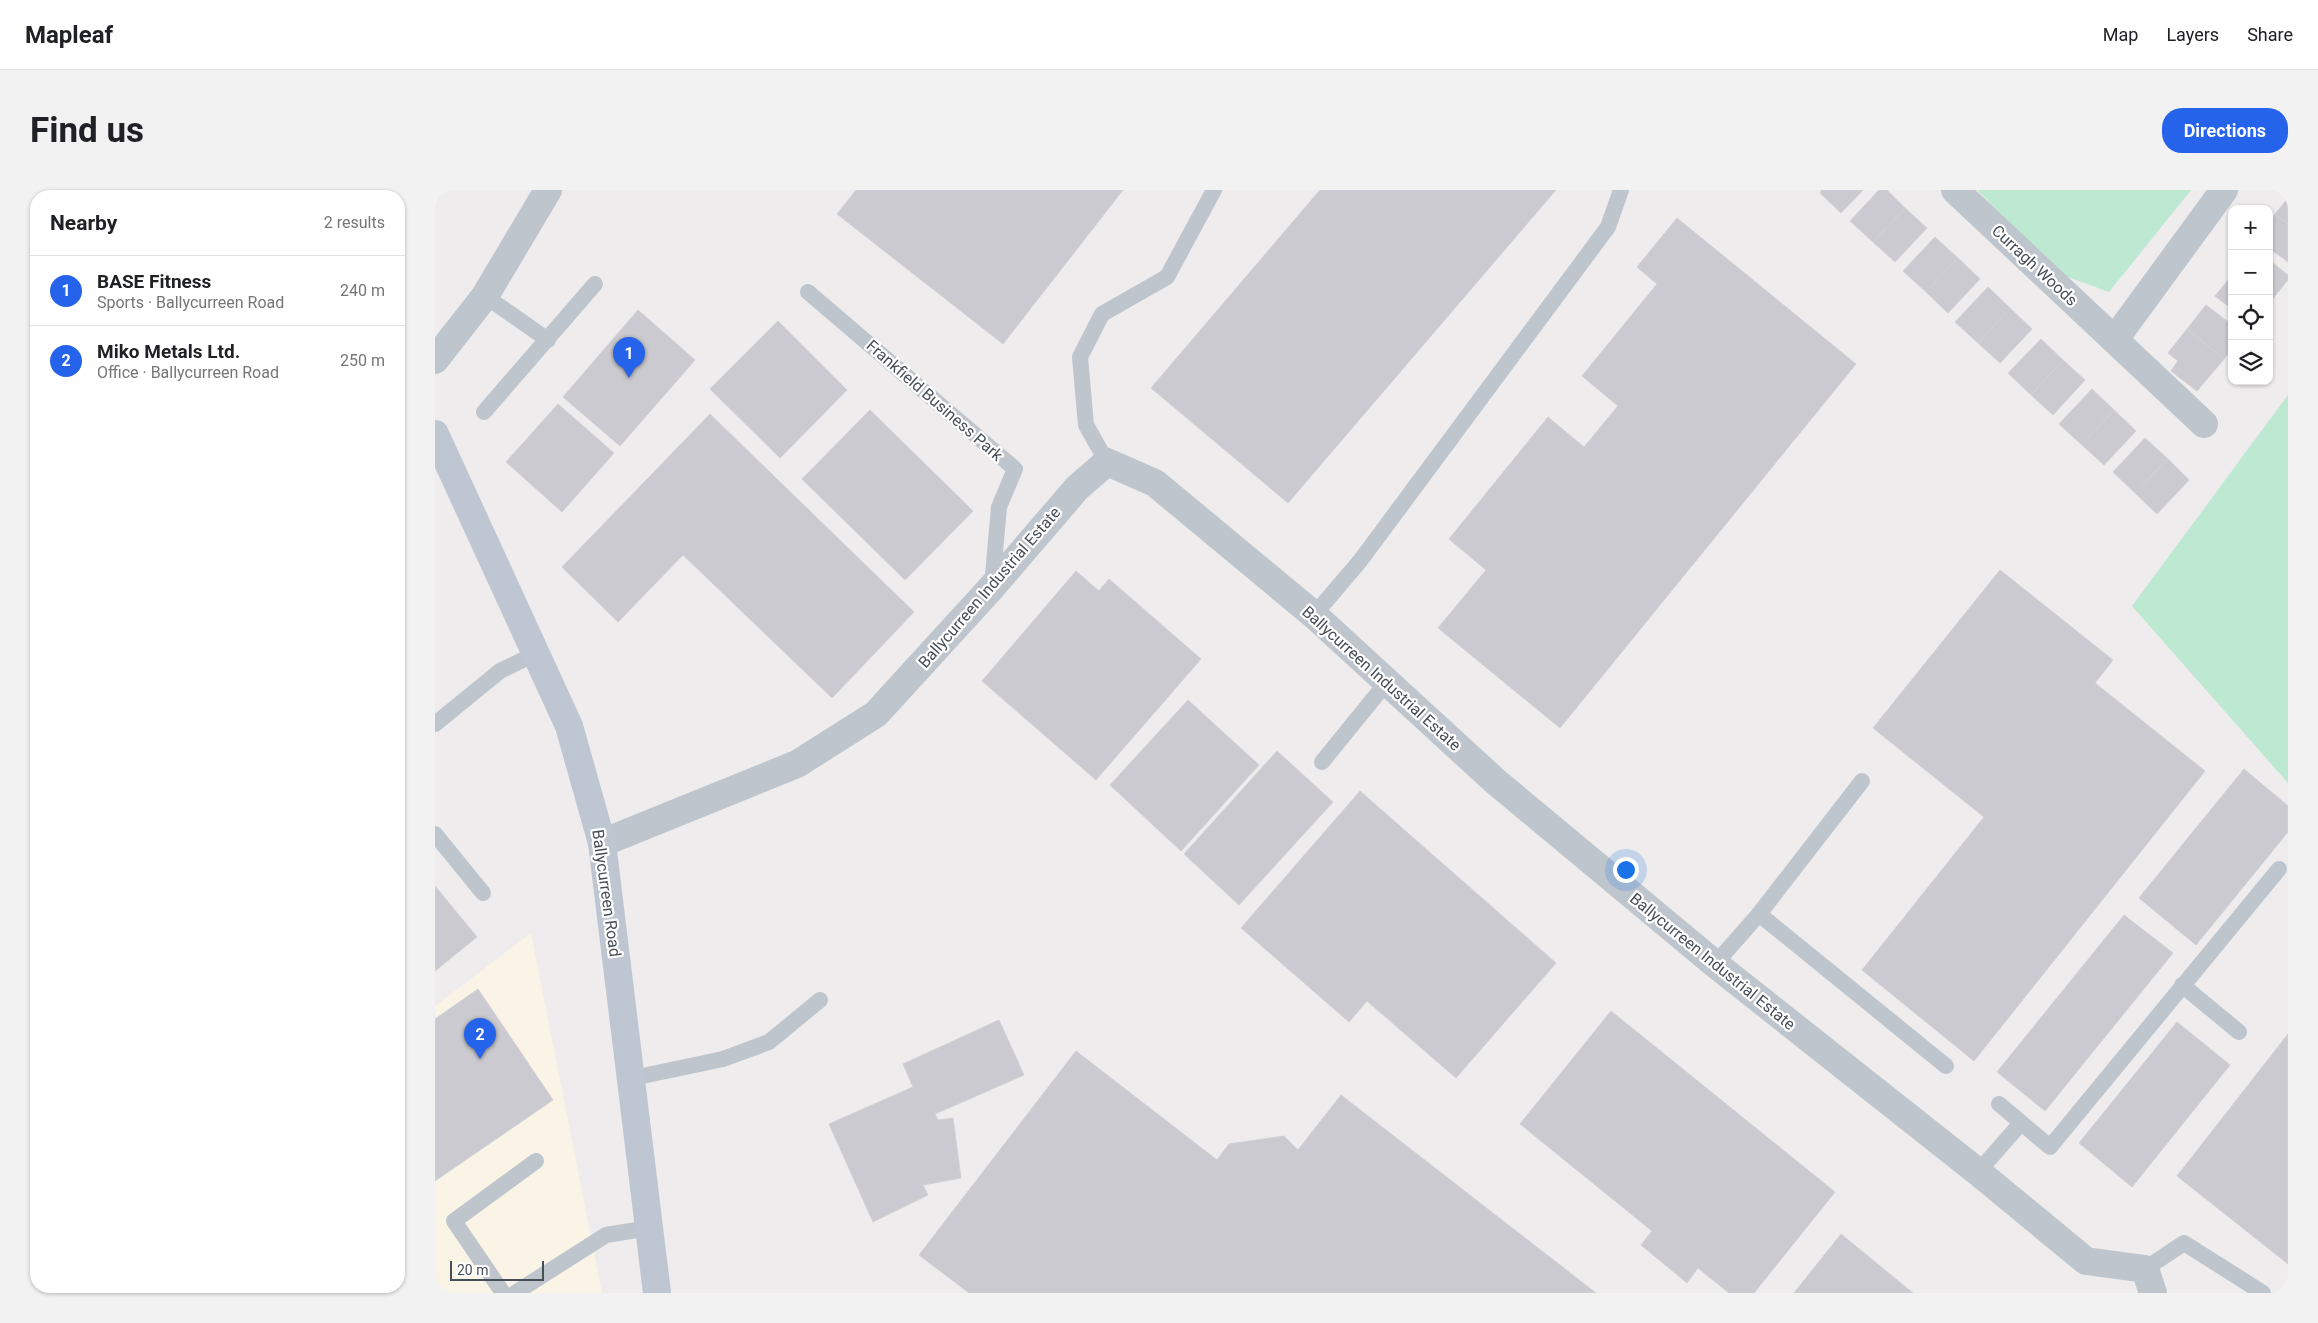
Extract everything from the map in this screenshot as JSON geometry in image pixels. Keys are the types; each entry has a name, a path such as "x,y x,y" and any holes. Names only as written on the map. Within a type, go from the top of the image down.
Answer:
{"main road":[{"name":"Ballycurreen Road","path":"435,434 569,726 602,843 633,1078 657,1293"}],"street":[{"path":"435,360 485,296 547,190"},
{"name":"Curragh Woods","path":"1955,190 2204,424"},
{"path":"2115,339 2224,190"},
{"name":"Ballycurreen Industrial Estate","path":"602,843 797,764 876,714 992,587 1077,488 1107,462 1155,482 1314,615 1495,781 1715,964 1978,1172 2086,1261 2149,1281"}],"lane":[{"path":"1107,462 1086,425 1080,357 1102,314 1167,277 1214,190"},
{"path":"1314,615 1360,561 1608,226 1621,190"},
{"path":"484,412 595,284"},
{"name":"Frankfield Business Park","path":"808,292 1015,469 999,507 992,587"},
{"path":"485,296 548,340"},
{"path":"435,724 500,671 537,653"},
{"path":"1322,762 1387,682"},
{"path":"1715,964 1759,914 1862,781"},
{"path":"435,834 483,893"},
{"path":"1999,1104 2050,1147 2279,869"},
{"path":"1759,914 1946,1066"},
{"path":"2182,985 2239,1032"},
{"path":"633,1078 723,1059 769,1042 820,1000"},
{"path":"1978,1172 2021,1123"},
{"path":"503,1293 454,1222 536,1161"},
{"path":"515,1293 606,1235 649,1228"},
{"path":"2149,1281 2184,1242 2263,1293"}],"shaded area":[{"path":"531,933 602,1293 435,1293 435,1006"}],"green space":[{"path":"1977,190 2191,190 2109,292 2060,274"},
{"path":"2288,395 2288,783 2132,606"}],"building":[{"path":"856,190 1123,190 1003,344 837,214"},
{"path":"1320,190 1556,190 1288,503 1151,388"},
{"path":"1822,190 1863,190 1841,213 1820,193"},
{"path":"1879,190 1887,190 1905,208 1873,242 1850,221"},
{"path":"2288,198 2288,224 2275,214"},
{"path":"1905,208 1927,228 1895,262 1873,242"},
{"path":"2275,214 2288,224 2288,262 2273,251 2273,217"},
{"path":"1677,218 1856,364 1560,728 1438,628 1486,570 1449,539 1548,417 1584,447 1618,406 1582,376 1657,284 1637,267"},
{"path":"1935,237 1958,258 1926,292 1903,271"},
{"path":"1958,258 1980,279 1948,313 1926,292"},
{"path":"2273,263 2288,275 2288,280 2273,299"},
{"path":"2228,280 2228,306 2215,296"},
{"path":"1988,287 2010,308 1978,343 1955,322"},
{"path":"2206,305 2228,322 2228,354 2224,359 2187,329"},
{"path":"2010,308 2032,329 2000,363 1978,343"},
{"path":"638,310 695,360 620,446 563,397"},
{"path":"778,321 847,390 780,458 710,389"},
{"path":"2187,329 2224,359 2197,391 2171,371 2178,361 2168,353"},
{"path":"2041,339 2063,360 2031,395 2008,373"},
{"path":"2063,360 2085,380 2053,415 2031,395"},
{"path":"2092,389 2114,410 2082,445 2059,424"},
{"path":"558,404 614,453 562,512 506,462"},
{"path":"870,410 973,511 905,580 802,479"},
{"path":"2114,410 2136,431 2104,465 2082,445"},
{"path":"710,414 914,612 832,698 683,555 618,622 562,567"},
{"path":"2145,438 2168,459 2135,493 2113,472"},
{"path":"2168,459 2189,480 2157,514 2135,493"},
{"path":"2000,570 2113,660 2095,683 2205,771 1974,1061 1862,970 1984,817 1873,728"},
{"path":"1076,571 1099,591 1109,579 1201,659 1096,780 982,681"},
{"path":"1188,700 1259,765 1181,851 1110,785"},
{"path":"1277,751 1333,802 1239,905 1184,854"},
{"path":"2244,769 2288,806 2288,832 2196,945 2139,898"},
{"path":"1360,791 1556,963 1456,1078 1367,1001 1349,1022 1241,928"},
{"path":"435,886 477,937 435,971"},
{"path":"2124,915 2173,953 2045,1111 1997,1072"},
{"path":"478,989 553,1100 435,1181 435,1019"},
{"path":"1611,1011 1835,1192 1754,1293 1729,1293 1698,1268 1687,1283 1641,1245 1652,1231 1520,1124"},
{"path":"999,1020 1024,1075 935,1114 938,1120 953,1118 961,1178 923,1185 928,1195 873,1222 829,1124 913,1087 903,1064"},
{"path":"2177,1022 2230,1065 2132,1187 2079,1143"},
{"path":"2288,1034 2288,1264 2177,1176"},
{"path":"1076,1051 1217,1160 1229,1144 1284,1136 1298,1150 1341,1095 1596,1293 969,1293 919,1255"},
{"path":"1841,1234 1913,1293 1794,1293"}],"place":[{"name":"BASE Fitness","path":"629,378"},
{"name":"Miko Metals Ltd.","path":"480,1059"}]}
